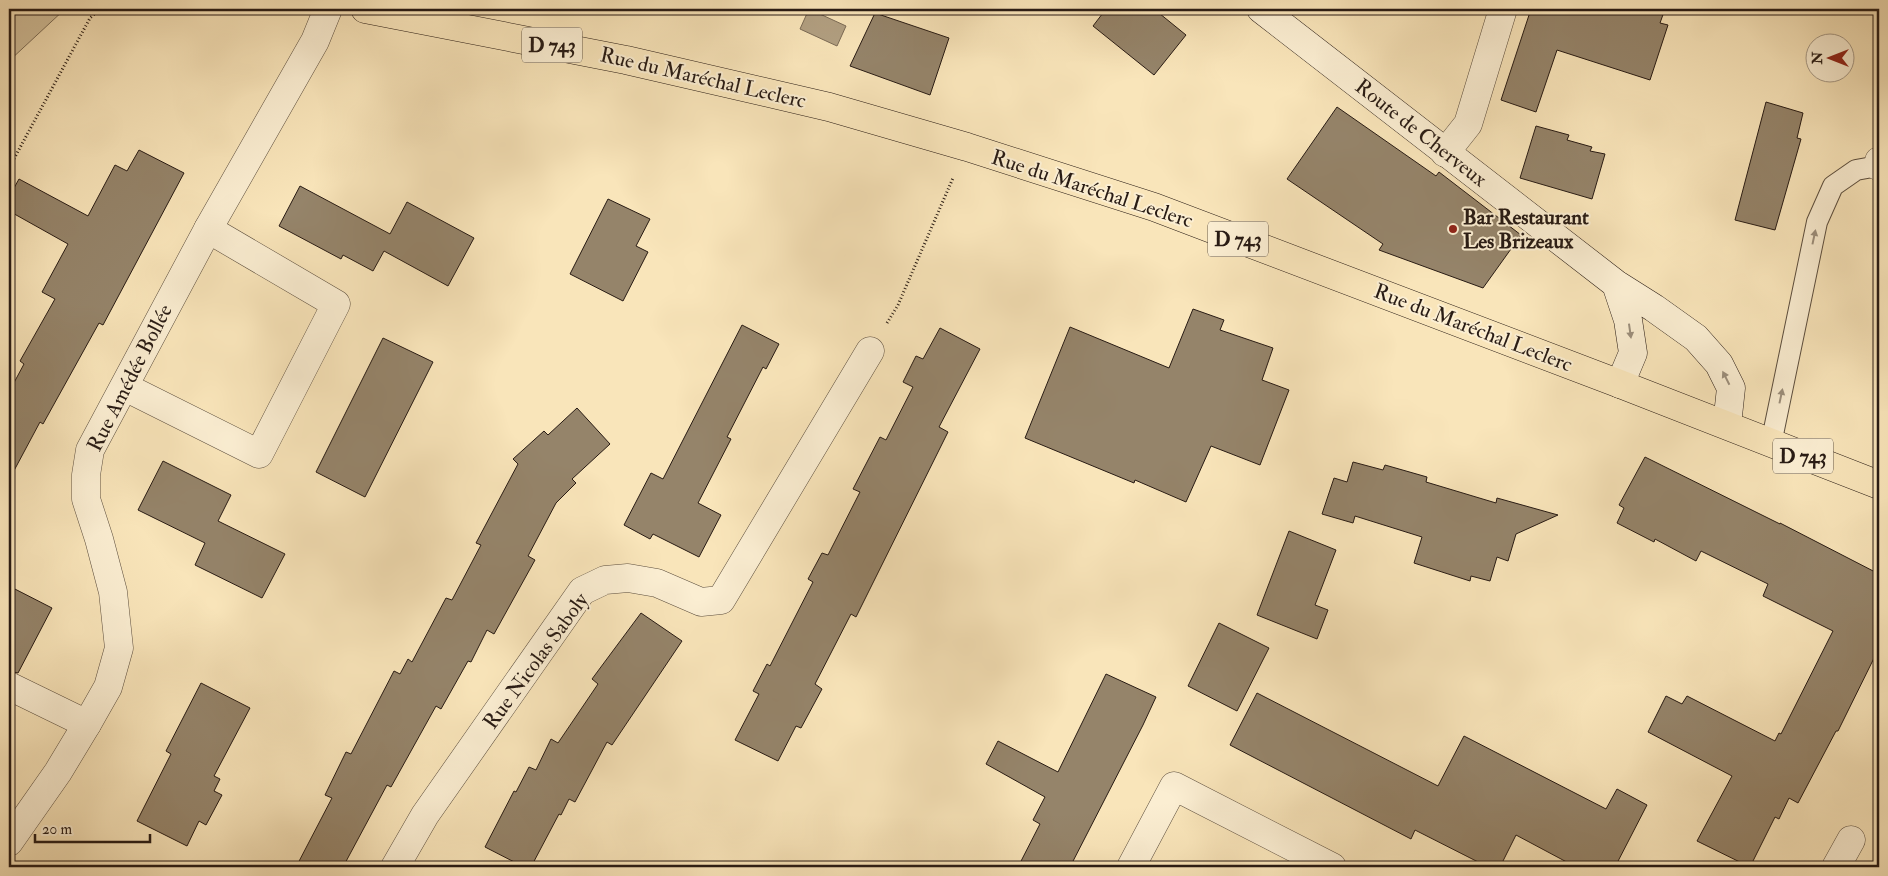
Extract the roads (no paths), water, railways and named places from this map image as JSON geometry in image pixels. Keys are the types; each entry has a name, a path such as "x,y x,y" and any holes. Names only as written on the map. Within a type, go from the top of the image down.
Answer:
{"main road":[{"name":"Rue du Maréchal Leclerc","path":"365,9 626,60 829,107 967,147 1154,207 1727,425 1879,485"}],"street":[{"name":"Rue Amédée Bollée","path":"9,842 58,772 108,687 119,648 113,592 86,499 86,475 90,450 208,229 315,42 328,9"},
{"name":"Route de Cherveux","path":"1261,9 1444,153 1616,284 1696,338 1719,364 1731,388 1727,425"},
{"path":"1444,153 1468,124 1503,9"},
{"path":"125,387 259,454 336,304 208,229"},
{"path":"1616,284 1628,320 1633,353 1620,384"},
{"name":"Rue Nicolas Saboly","path":"395,867 425,815 582,591 605,580 628,578 657,583 701,602 721,600 870,351"},
{"path":"9,686 87,724"},
{"path":"1132,867 1174,786 1332,867"},
{"path":"1836,867 1851,840"}],"lane":[{"path":"1772,444 1817,222 1833,186 1856,170 1879,163"}],"place":[{"name":"Bar Restaurant Les Brizeaux","path":"1453,229"}]}
